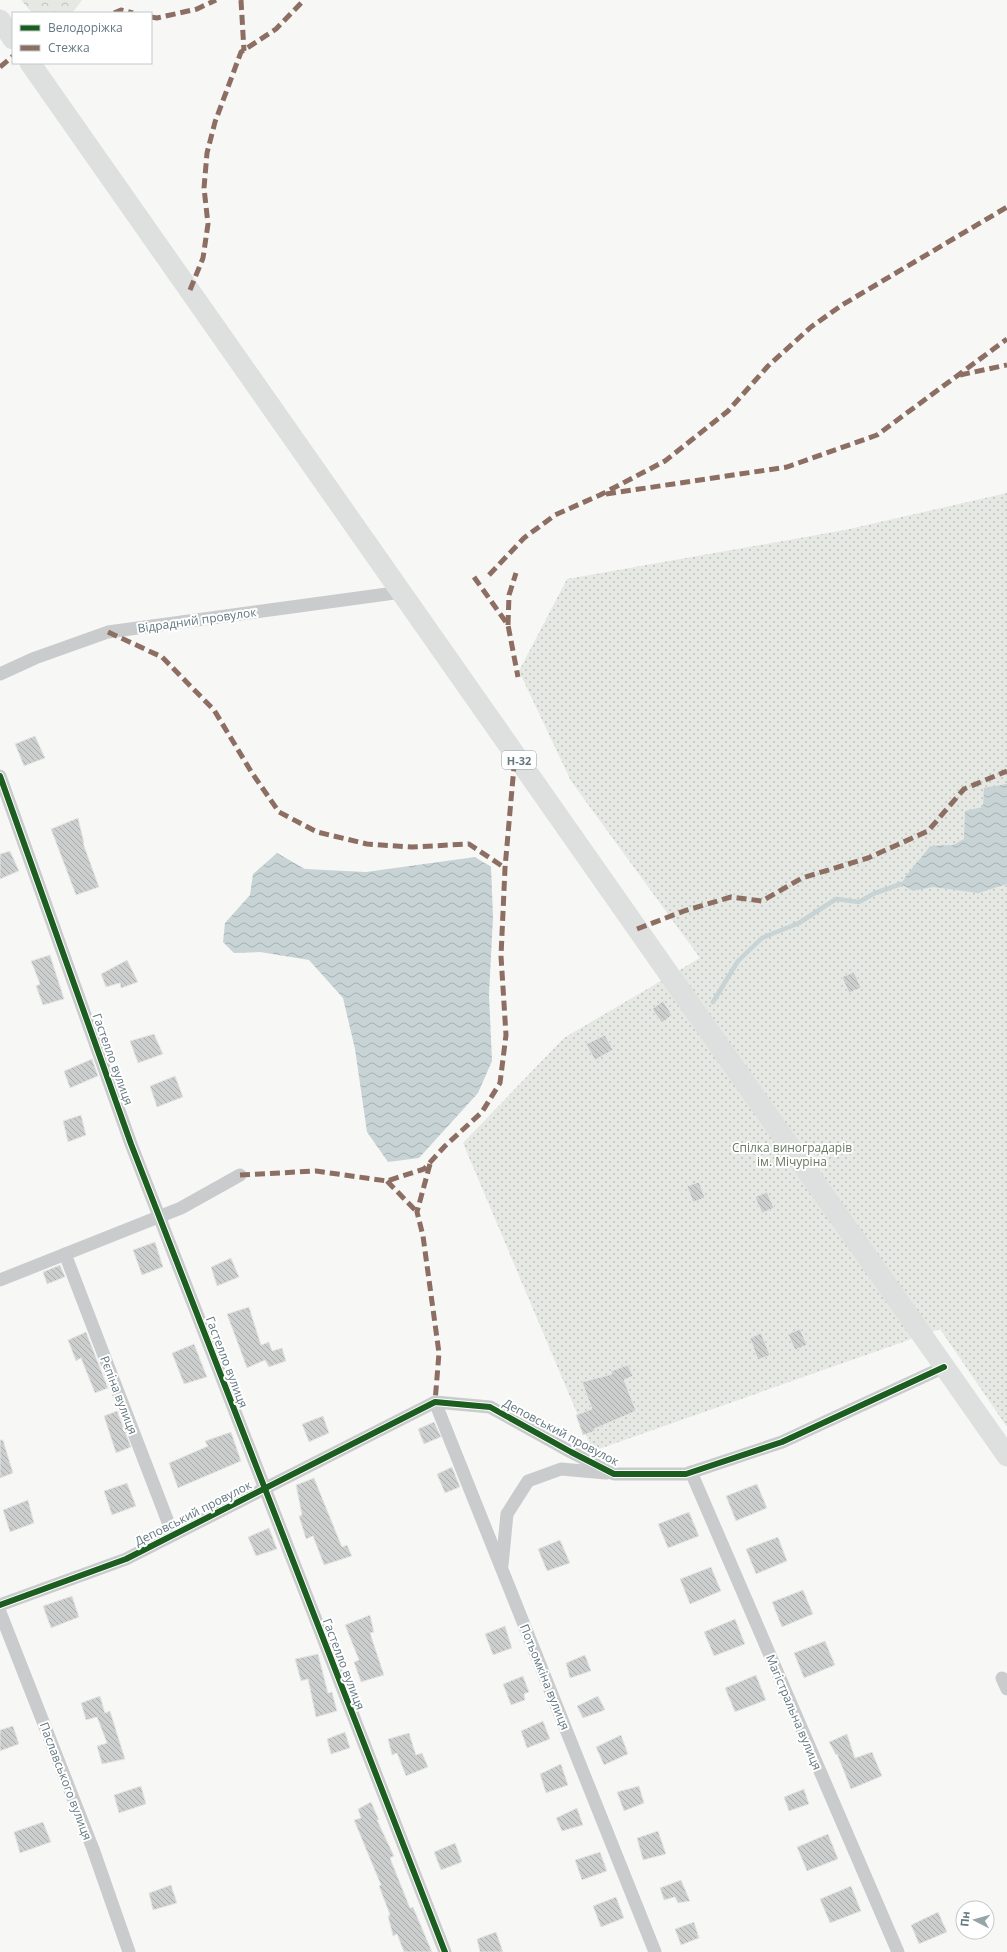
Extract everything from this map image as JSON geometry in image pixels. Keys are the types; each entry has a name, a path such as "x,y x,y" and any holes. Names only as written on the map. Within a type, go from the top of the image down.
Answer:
{"main road":[{"path":"0,20 12,38"},
{"name":"Н-32","path":"31,64 1007,1456"}],"street":[{"name":"Відрадний провулок","path":"0,674 36,658 108,632 402,592"},
{"name":"Гастелло вулиця","path":"0,776 131,1144 445,1952"},
{"path":"0,1280 182,1208 240,1175"},
{"name":"Рєпіна вулиця","path":"66,1254 173,1535"},
{"name":"Деповський провулок","path":"0,1605 126,1559 435,1402 490,1407 614,1474 686,1474 782,1442 944,1367"},
{"name":"Потьомкіна вулиця","path":"435,1402 655,1952"},
{"path":"501,1567 507,1514 528,1481 560,1468 614,1474"},
{"name":"Магістральна вулиця","path":"691,1472 898,1952"},
{"name":"Паславського вулиця","path":"0,1612 93,1849 129,1952"}],"green space":[{"path":"21,0 82,0 73,12 31,12"},
{"name":"Спілка виноградарів ім. Мічуріна","path":"1007,493 1007,1427 940,1329 593,1451 463,1143 564,1038 700,958 571,781 519,671 567,579 845,530"}],"water":[{"path":"1007,784 1007,884 978,893 933,887 913,891 901,884 930,846 953,845 964,839 965,811 983,807 984,788"},
{"path":"277,853 305,869 366,872 475,857 491,867 493,917 489,995 492,1061 478,1093 419,1158 388,1162 367,1132 355,1049 343,998 309,960 260,952 234,953 223,942 225,923 250,895 253,874"}],"building":[{"path":"35,736 45,758 24,766 15,744"},
{"path":"78,818 83,843 99,887 76,895 51,829"},
{"path":"10,851 19,871 0,879 0,854"},
{"path":"50,955 64,999 43,1005 36,986 40,984 31,961"},
{"path":"127,960 138,982 121,988 120,983 106,987 101,974"},
{"path":"854,972 861,988 849,993 842,977"},
{"path":"663,1001 672,1015 662,1023 652,1009"},
{"path":"154,1034 163,1054 138,1063 130,1041"},
{"path":"605,1035 613,1050 595,1060 586,1044"},
{"path":"92,1059 98,1076 70,1088 64,1071"},
{"path":"175,1076 183,1097 157,1107 150,1086"},
{"path":"81,1115 86,1135 68,1142 63,1121"},
{"path":"699,1182 705,1198 693,1202 687,1186"},
{"path":"767,1192 774,1208 762,1213 755,1197"},
{"path":"155,1242 163,1267 142,1275 133,1250"},
{"path":"231,1258 239,1277 217,1286 211,1267"},
{"path":"60,1265 65,1277 47,1284 43,1272"},
{"path":"249,1307 261,1345 269,1342 272,1351 282,1348 286,1361 269,1367 265,1360 247,1368 227,1314"},
{"path":"800,1329 807,1345 795,1350 788,1334"},
{"path":"86,1332 108,1388 95,1393 81,1358 76,1361 68,1340"},
{"path":"761,1333 770,1355 758,1360 750,1338"},
{"path":"194,1344 207,1377 184,1384 172,1353"},
{"path":"628,1365 633,1376 624,1380 636,1411 594,1429 595,1431 583,1435 576,1415 592,1409 582,1382 612,1374 611,1371"},
{"path":"117,1411 131,1447 116,1453 104,1416"},
{"path":"323,1416 329,1433 309,1442 302,1424"},
{"path":"434,1422 441,1437 424,1444 418,1429"},
{"path":"231,1432 241,1461 178,1488 169,1463 208,1446 205,1441"},
{"path":"0,1440 3,1440 13,1473 0,1478"},
{"path":"452,1467 460,1487 445,1493 437,1474"},
{"path":"314,1478 342,1547 347,1545 352,1556 324,1565 313,1536 306,1539 299,1516 302,1515 296,1485"},
{"path":"127,1483 136,1506 112,1515 104,1491"},
{"path":"757,1484 767,1508 736,1521 726,1496"},
{"path":"28,1500 34,1523 10,1532 3,1510"},
{"path":"689,1512 699,1536 668,1548 658,1524"},
{"path":"269,1528 277,1549 256,1556 248,1537"},
{"path":"778,1537 787,1561 756,1574 746,1549"},
{"path":"560,1540 570,1563 547,1571 538,1549"},
{"path":"711,1567 721,1591 690,1604 680,1579"},
{"path":"803,1590 813,1614 782,1627 772,1602"},
{"path":"72,1596 79,1617 51,1628 43,1606"},
{"path":"370,1615 374,1632 370,1633 384,1675 361,1682 354,1662 359,1660 345,1625"},
{"path":"735,1619 745,1644 714,1656 704,1632"},
{"path":"505,1626 512,1648 493,1655 485,1634"},
{"path":"825,1641 835,1665 804,1678 794,1653"},
{"path":"318,1654 328,1693 332,1692 337,1711 316,1717 308,1679 301,1681 295,1659"},
{"path":"585,1655 591,1671 570,1678 566,1663"},
{"path":"756,1675 766,1700 735,1712 725,1688"},
{"path":"523,1676 529,1692 524,1694 525,1700 511,1705 503,1684"},
{"path":"100,1696 105,1713 110,1711 125,1759 102,1764 97,1746 107,1743 97,1717 86,1720 81,1703"},
{"path":"598,1696 605,1710 583,1718 577,1706"},
{"path":"543,1721 550,1739 527,1748 521,1731"},
{"path":"13,1726 19,1744 0,1751 0,1730"},
{"path":"345,1732 350,1748 331,1754 327,1739"},
{"path":"409,1733 416,1755 422,1753 428,1767 406,1776 397,1753 392,1755 388,1739"},
{"path":"847,1734 855,1758 872,1752 882,1776 851,1789 837,1754 836,1755 829,1742"},
{"path":"621,1735 628,1754 604,1765 596,1747"},
{"path":"561,1764 568,1785 546,1793 540,1774"},
{"path":"141,1786 146,1804 119,1813 114,1795"},
{"path":"639,1786 644,1803 624,1811 617,1792"},
{"path":"804,1789 809,1804 789,1811 784,1797"},
{"path":"371,1802 379,1820 377,1820 394,1856 390,1858 410,1908 413,1907 432,1952 404,1952 397,1934 393,1936 388,1916 390,1915 379,1886 381,1885 354,1820 361,1818 358,1809"},
{"path":"577,1808 583,1825 562,1831 556,1818"},
{"path":"43,1822 51,1842 20,1853 14,1832"},
{"path":"658,1831 666,1854 643,1860 637,1838"},
{"path":"828,1834 838,1859 807,1871 797,1847"},
{"path":"455,1843 462,1862 441,1870 434,1852"},
{"path":"600,1852 607,1871 582,1880 575,1860"},
{"path":"681,1880 690,1901 678,1903 675,1897 664,1900 660,1888"},
{"path":"171,1885 177,1903 153,1910 149,1893"},
{"path":"851,1886 861,1911 830,1923 820,1899"},
{"path":"616,1897 624,1918 601,1927 593,1906"},
{"path":"938,1912 947,1932 919,1944 911,1925"},
{"path":"694,1922 699,1938 681,1945 675,1929"},
{"path":"496,1932 503,1952 480,1952 477,1939"}],"waterway":[{"path":"713,1002 738,961 762,938 799,923 836,899 859,902 875,893 901,884"}],"marked path":[{"path":"152,17 157,18 197,9 216,0"},
{"path":"241,0 244,51"},
{"path":"190,290 203,258 208,224 204,188 207,153 215,122 241,52 276,29 304,0"},
{"path":"116,12 121,10 129,12"},
{"path":"0,67 12,57"},
{"path":"489,575 524,538 555,515 600,495 665,461 728,411 768,366 811,327 842,305 1007,207"},
{"path":"606,494 787,467 877,435 1007,339"},
{"path":"960,375 1007,365"},
{"path":"508,625 509,595 516,573"},
{"path":"474,577 508,625 518,677"},
{"path":"108,632 162,657 214,710 252,773 279,812 317,832 367,844 412,847 469,844 505,868"},
{"path":"240,1175 316,1171 387,1181 424,1169 445,1146 482,1112 500,1083 506,1035 501,956 505,868 515,755"},
{"path":"637,929 684,911 731,897 762,901 802,878 868,858 928,831 964,789 1007,771"},
{"path":"430,1164 417,1212 423,1236 439,1353 435,1402"},
{"path":"387,1181 417,1212"}],"cycle path":[{"path":"0,776 131,1144 445,1952"},
{"path":"0,1605 126,1559 435,1402 490,1407 614,1474 686,1474 782,1442 944,1367"}]}
